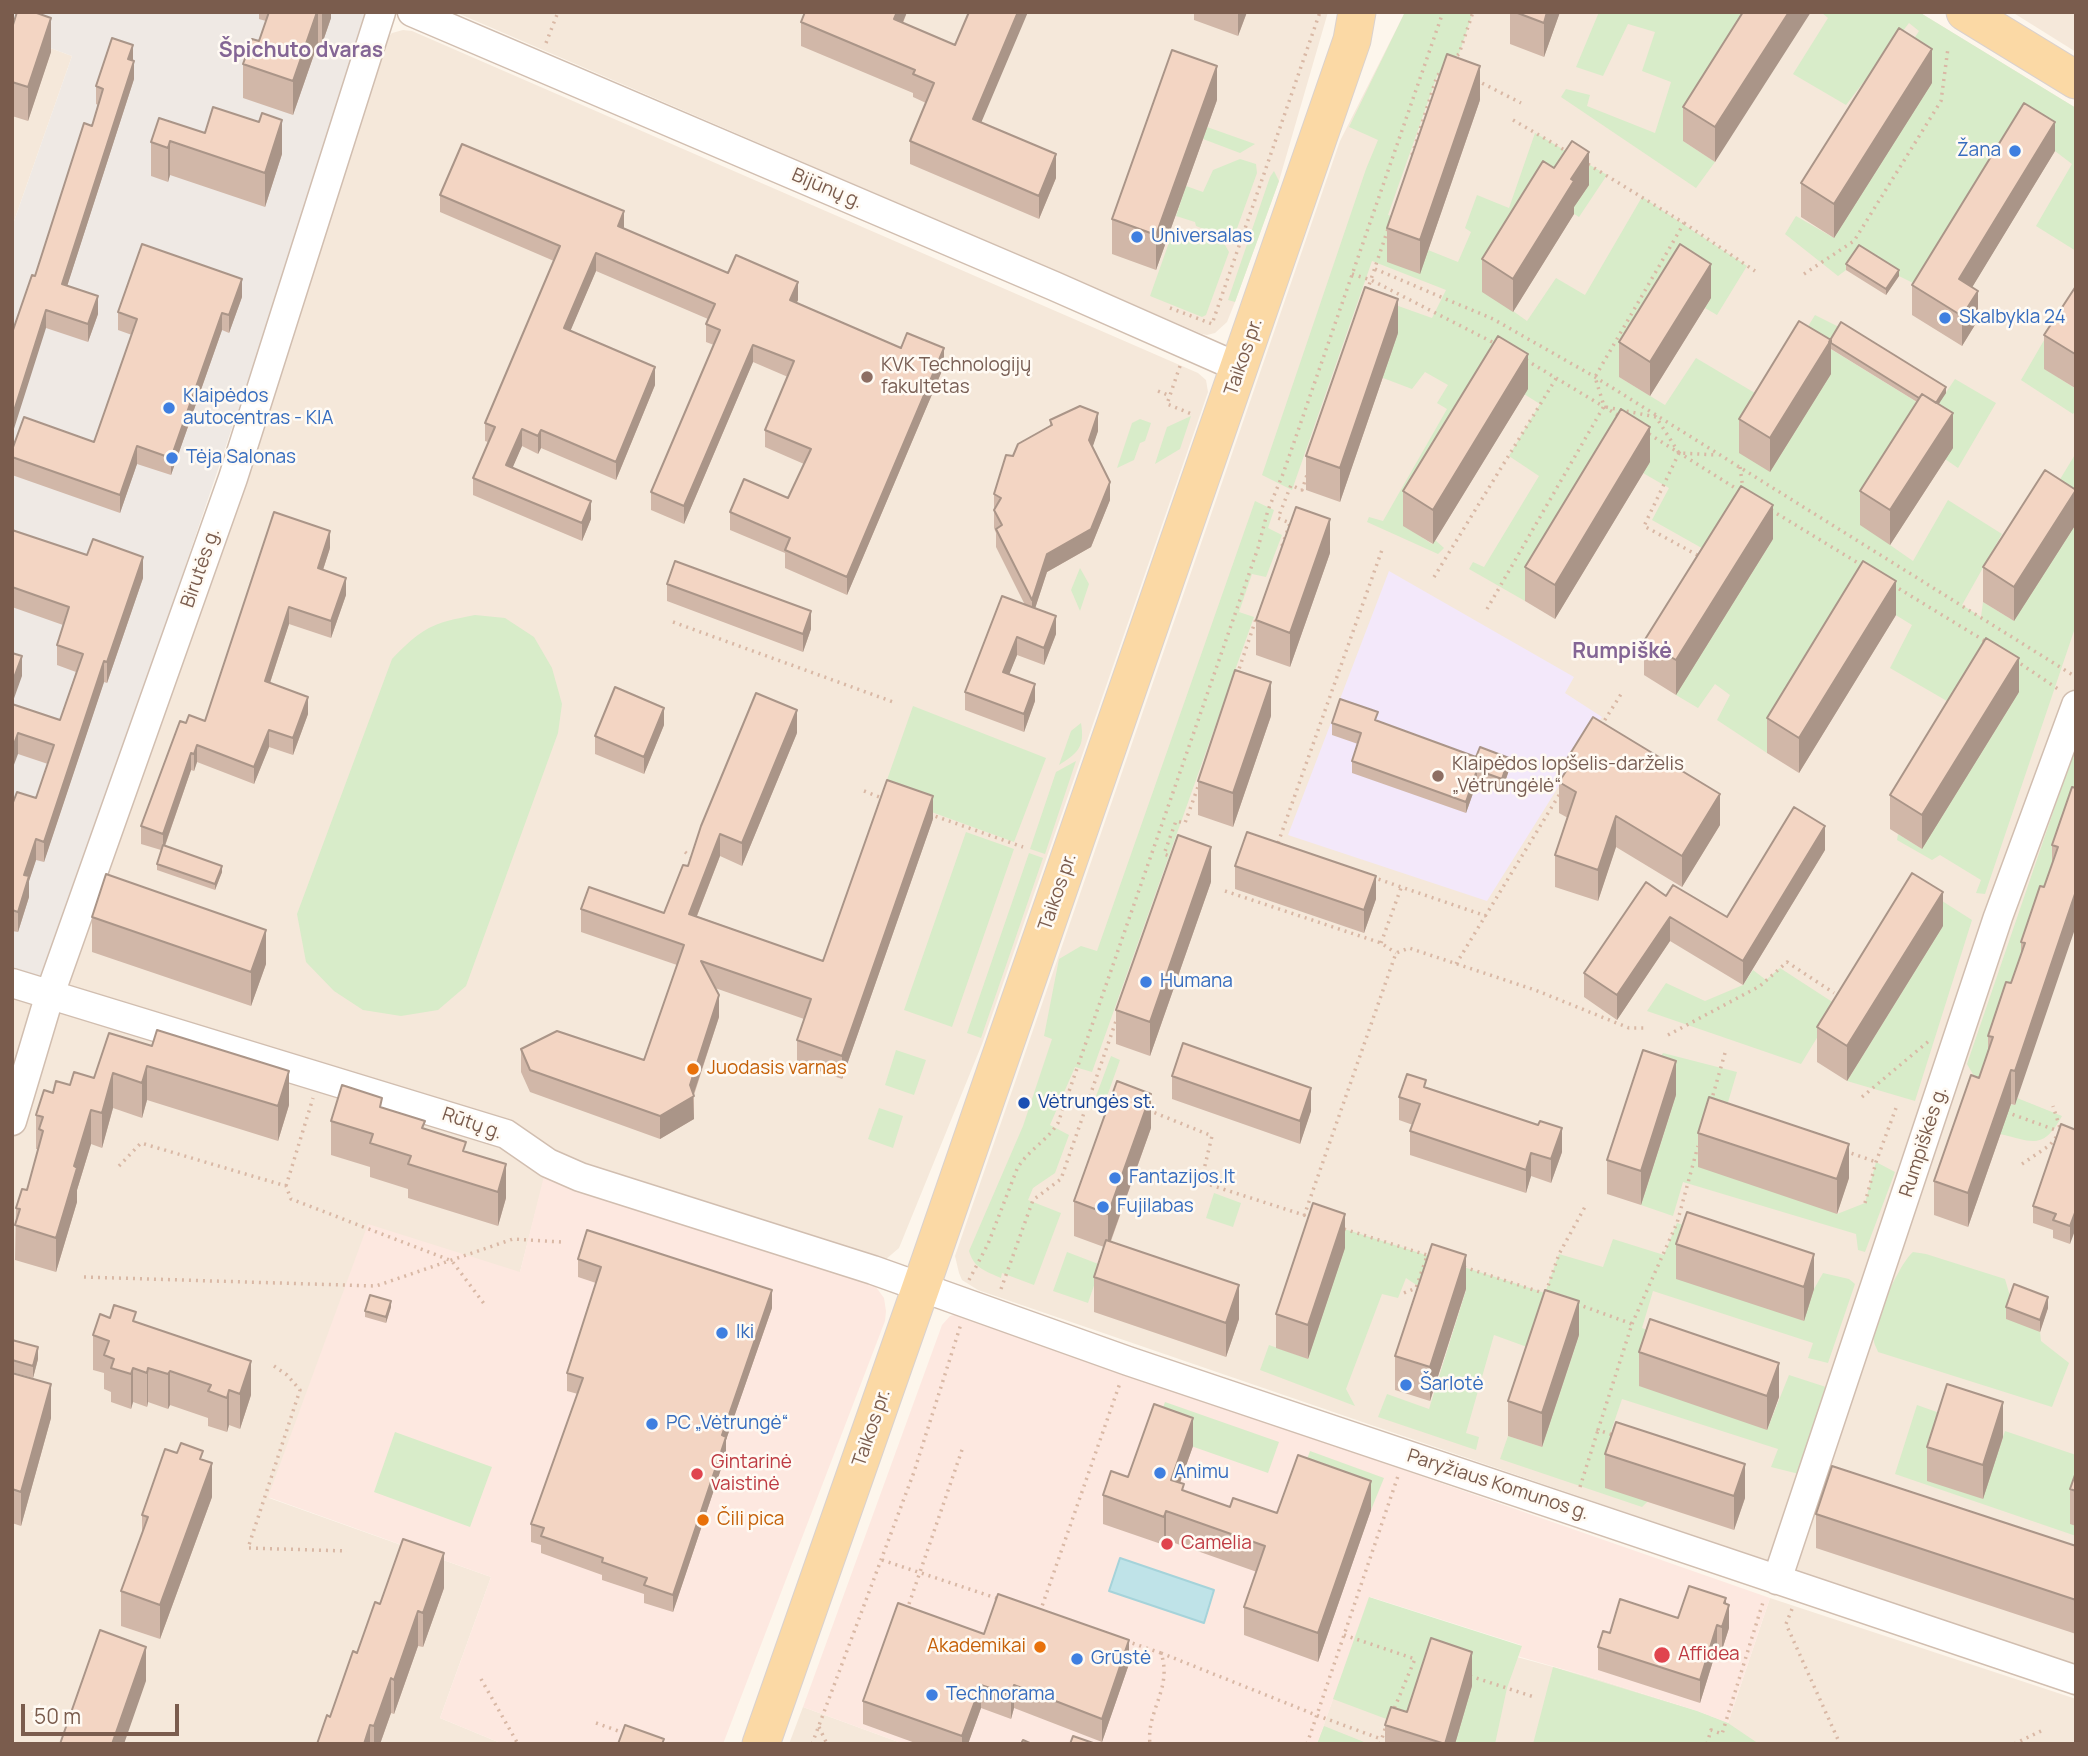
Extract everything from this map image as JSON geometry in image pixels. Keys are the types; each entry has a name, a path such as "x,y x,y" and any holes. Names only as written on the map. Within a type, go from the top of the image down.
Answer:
{"main road":[{"path":"1965,12 2076,80"},
{"name":"Taikos pr.","path":"761,1744 1359,21"}],"street":[{"name":"Birutės g.","path":"12,1121 50,994 233,478 381,12"},
{"name":"Bijūnų g.","path":"412,12 1240,368"},
{"name":"Rumpiškės g.","path":"1783,1581 1998,917 2071,714"},
{"name":"Rūtų g.","path":"12,983 506,1134 548,1163 580,1177 921,1287"},
{"name":"Paryžiaus Komunos g.","path":"921,1287 971,1294 1128,1361 2076,1680"}],"path":[{"path":"537,65 558,12"},
{"path":"1200,320 1212,324 1320,12"},
{"path":"812,1744 914,1472 971,1294 969,1280 988,1244 1017,1169 1023,1159 1058,1123 1258,548 1268,510 1283,474 1443,12"},
{"path":"1409,165 1437,75 1459,54 1473,12"},
{"path":"1804,274 1854,241 1941,101 1948,48"},
{"path":"1472,78 1521,103"},
{"path":"1513,120 1571,154"},
{"path":"1583,161 1684,223 1755,271"},
{"path":"1487,609 1604,406 1595,377 1684,223"},
{"path":"1367,293 1389,228"},
{"path":"1375,270 1493,319 1595,377 2076,677"},
{"path":"1352,274 1371,280 1506,349"},
{"path":"1517,355 1625,420"},
{"path":"1434,577 1557,377"},
{"path":"1158,391 1170,396"},
{"path":"1604,406 1656,417 1679,453"},
{"path":"1647,433 1744,493 1740,467"},
{"path":"1679,453 1720,455"},
{"path":"1679,453 1644,526 1698,557 1706,546"},
{"path":"1281,550 1290,523 1278,518 1291,485 1302,490 1309,471"},
{"path":"1767,507 1871,571"},
{"path":"1267,840 1278,843 1383,547"},
{"path":"1882,578 1997,648"},
{"path":"1235,680 1258,615"},
{"path":"673,622 896,703"},
{"path":"2009,655 2071,714"},
{"path":"1601,726 1623,691"},
{"path":"1174,858 1164,854 1176,821 1185,824 1198,784"},
{"path":"1456,964 1565,786"},
{"path":"864,791 888,800"},
{"path":"925,813 1023,847"},
{"path":"685,852 702,865"},
{"path":"1364,874 1486,916"},
{"path":"1381,943 1401,888"},
{"path":"1225,891 1381,943 1396,953"},
{"path":"1304,1216 1396,953 1409,948 1535,990 1629,1028 1647,1028"},
{"path":"1668,1035 1760,986 1787,962 1834,993"},
{"path":"1000,1291 1034,1200 1061,1179 1119,1012"},
{"path":"1862,1097 1936,1036"},
{"path":"1718,1106 1710,1103 1725,1053"},
{"path":"320,1076 286,1186 291,1199 453,1261 485,1305"},
{"path":"1140,1106 1212,1136 1201,1182 1314,1219"},
{"path":"2053,1106 2061,1131"},
{"path":"1865,1203 1876,1162 1896,1108"},
{"path":"2001,1110 2068,1134"},
{"path":"2022,1164 2050,1145 2061,1131"},
{"path":"119,1166 141,1143 286,1186"},
{"path":"1572,1510 1632,1324 1677,1223 1699,1143"},
{"path":"1839,1149 1876,1162"},
{"path":"1541,1305 1559,1254 1586,1205"},
{"path":"1339,1227 1440,1260"},
{"path":"84,1277 376,1286 513,1239 561,1242"},
{"path":"1405,1293 1416,1288 1427,1256"},
{"path":"1453,1264 1558,1298"},
{"path":"1570,1302 1632,1324"},
{"path":"1028,1608 1041,1612 1128,1361"},
{"path":"274,1367 287,1375 300,1390 248,1548 347,1551"},
{"path":"1598,1430 1621,1438"},
{"path":"909,1604 963,1447"},
{"path":"1307,1744 1406,1455"},
{"path":"882,1560 1004,1600"},
{"path":"1707,1744 1711,1730 1722,1734 1783,1581"},
{"path":"1783,1581 1786,1624 1840,1744"},
{"path":"1125,1641 1380,1741 1415,1659 1344,1634"},
{"path":"1150,1744 1149,1730 1166,1672 1161,1653"},
{"path":"1467,1675 1534,1697"},
{"path":"481,1679 518,1744"},
{"path":"596,1723 632,1735"},
{"path":"819,1727 827,1744"},
{"path":"2014,1744 2043,1730"}],"shaded area":[{"path":"12,12 369,12 368,25 51,964 40,976 33,978 12,971 12,227 72,56 12,34"},
{"path":"455,12 1328,12 1279,181 1235,302 1227,322 1215,333 1207,335"},
{"path":"1405,12 1919,12 2076,108 2076,1667 978,1290 962,1280 959,1273 955,1256 1340,141"},
{"path":"2012,12 2076,12 2076,52"},
{"path":"412,31 1198,373 1206,380 1208,392 982,1044 899,1248 885,1260 579,1165 530,1136 77,992 70,986 68,978 383,42 392,33"},
{"path":"12,34 72,56 12,227"},
{"name":"Klaipėdos lopšelis-darželis „Vėtrungėlė“","path":"1389,571 1574,677 1565,693 1602,717 1487,901 1288,835"},
{"path":"12,983 548,1163 520,1272 269,1498 491,1577 440,1718 503,1744 12,1744"},
{"path":"545,1172 862,1278 876,1287 884,1298 885,1321 723,1744 503,1744 440,1718 491,1577 268,1497 368,1224 520,1272"},
{"path":"957,1314 1770,1598 1728,1723 1597,1679 1517,1656 1521,1645 1370,1597 1317,1744 904,1744 803,1707 942,1325 950,1316"},
{"path":"1369,1597 1517,1657 1597,1679 1728,1723 1770,1598 2076,1699 2076,1744 1317,1744"},
{"path":"803,1707 904,1744 789,1744"}],"green space":[{"path":"1405,12 1473,12 1459,54 1437,76 1388,215 1402,219 1428,250 1458,262 1471,232 1465,228 1477,195 1509,208 1535,133 1607,175 1579,217 1543,194 1513,311 1527,321 1556,278 1585,295 1642,197 1747,266 1717,315 1705,308 1711,298 1619,377 1665,405 1696,358 1760,396 1745,423 1770,472 1830,374 1788,359 1815,315 1841,328 1829,348 1933,412 1955,379 1996,403 1958,468 1945,459 1952,447 1890,545 1913,561 1948,500 2002,534 1962,605 1981,617 1983,602 2014,621 2045,504 2076,453 2076,625 1985,894 1976,893 1981,880 1940,855 1932,860 1897,840 1898,834 1922,849 1952,704 1890,668 1912,625 1863,595 1767,753 1717,720 1730,695 1715,684 1698,708 1676,695 1707,551 1652,520 1669,488 1643,473 1620,444 1525,601 1469,569 1473,562 1484,567 1539,476 1509,456 1540,404 1524,394 1528,388 1403,525 1432,544 1435,540 1444,548 1438,554 1367,522 1369,517 1383,521 1447,409 1437,403 1448,385 1425,372 1412,389 1383,378 1373,297 1432,318 1446,290 1372,261 1292,490 1262,475 1378,140 1349,127"},
{"path":"1599,12 1765,12 1683,141 1715,162 1696,188 1561,97 1566,89 1590,95 1587,106 1655,133 1671,82 1642,71 1655,32 1628,24 1603,76 1576,67"},
{"path":"1821,12 1919,12 2076,108 2076,251 2036,226 2072,164 2055,151 1927,290 1899,276 1846,270 1838,276 1785,234 1796,216 1834,238 1899,62 1919,31 1909,23 1846,105 1793,74 1828,18"},
{"path":"1207,127 1255,144 1240,153 1203,139"},
{"path":"1240,159 1256,164 1257,173 1235,234 1226,238 1196,226 1195,222 1176,216 1186,186 1203,192 1213,170"},
{"path":"1274,171 1279,181 1235,302 1228,300 1270,177"},
{"path":"1172,234 1190,237 1195,234 1225,245 1229,252 1206,315 1202,317 1150,296"},
{"path":"2076,285 2076,320 2045,369 2076,389 2076,410 2073,414 2021,380"},
{"path":"1191,416 1180,449 1155,464 1167,427"},
{"path":"1140,419 1151,423 1145,441 1140,443 1134,460 1117,468 1132,423"},
{"path":"1255,501 1274,510 1268,528 1282,535 1266,577 1252,574 1239,612 1254,617 1092,1072 1075,1067 1050,1125 1069,1135 1055,1173 1033,1188 1028,1200 1061,1213 1034,1285 1002,1273 1001,1278 977,1265 969,1251 1023,1126 1052,1039 1044,1036 1059,959 1081,946 1097,951"},
{"path":"1080,568 1089,584 1080,611 1071,590"},
{"path":"475,615 505,618 534,637 552,668 562,704 558,733 466,986 438,1010 401,1016 363,1010 334,991 306,962 297,914 392,659 429,628"},
{"path":"913,706 1046,758 1014,842 882,794"},
{"path":"1081,723 1082,738 1079,748 1059,765 1071,731"},
{"path":"2074,751 2076,822 1985,1095 1967,1064"},
{"path":"1076,761 1045,854 1030,849 1056,772"},
{"path":"966,832 1014,849 952,1027 904,1010"},
{"path":"1029,853 1043,858 981,1038 967,1033"},
{"path":"1917,885 1972,920 1915,1101 1847,1081 1942,927"},
{"path":"1780,968 1837,1005 1801,1064 1647,1011 1666,983 1705,1001 1743,985 1753,970 1766,980"},
{"path":"896,1050 926,1060 914,1095 885,1085"},
{"path":"1663,1053 1737,1072 1726,1109 1837,1214 1865,1203 1876,1162 1895,1172 1865,1252 1858,1250 1856,1234 1683,1182 1673,1216 1641,1205 1676,1095 1643,1084"},
{"path":"1111,1056 1120,1060 1105,1102 1095,1099"},
{"path":"2017,1098 2062,1116 2043,1139 2030,1141 2000,1134 2010,1104 2015,1105"},
{"path":"879,1108 903,1116 893,1148 868,1139"},
{"path":"1214,1193 1241,1203 1233,1227 1206,1218"},
{"path":"1313,1219 1545,1293 1559,1254 1603,1267 1613,1239 1664,1255 1677,1223 1693,1228 1803,1321 1814,1289 1823,1273 1849,1279 1855,1284 1828,1363 1808,1358 1813,1343 1653,1291 1642,1328 1657,1334 1767,1430 1789,1375 1829,1388 1799,1474 1771,1467 1778,1449 1622,1399 1610,1434 1621,1438 1648,1501 1642,1507 1500,1459 1508,1436 1542,1447 1579,1335 1527,1347 1494,1335 1466,1433 1479,1437 1476,1450 1378,1417 1387,1394 1429,1409 1466,1290 1427,1292 1406,1278 1398,1298 1382,1294 1346,1389 1355,1406 1260,1370 1269,1345 1309,1359"},
{"path":"1067,1252 1101,1265 1088,1303 1053,1291"},
{"path":"1913,1252 2005,1279 2012,1303 2040,1331 2041,1341 2069,1363 2052,1407 1878,1352 1874,1342 1882,1308 1894,1280"},
{"path":"1165,1402 1279,1442 1268,1473 1154,1433"},
{"path":"1917,1405 1948,1416 1982,1499 2005,1431 2076,1455 2076,1506 2070,1523 2076,1526 2076,1536 1895,1474"},
{"path":"395,1432 492,1467 470,1527 374,1492"},
{"path":"1310,1451 1384,1478 1371,1510 1298,1484"},
{"path":"1369,1597 1522,1646 1507,1688 1495,1744 1453,1744 1333,1699"},
{"path":"1553,1667 1697,1711 1728,1723 1759,1744 1533,1744"},
{"path":"1324,1726 1369,1744 1317,1744"}],"water":[{"path":"1120,1558 1214,1590 1204,1623 1109,1591"}],"building":[{"path":"17,12 34,12 51,18 28,87 12,82 12,28"},
{"path":"269,12 317,12 293,81 243,64 252,39 259,41"},
{"path":"805,12 897,12 894,19 955,45 969,12 1018,12 973,119 1056,154 1039,196 910,141 934,83 913,74 915,70 801,22"},
{"path":"1515,12 1547,12 1544,23"},
{"path":"1743,12 1789,12 1715,127 1683,107"},
{"path":"1899,28 1932,49 1834,204 1801,183"},
{"path":"112,38 133,45 128,59 134,61 62,284 98,296 88,324 46,310 12,417 12,333 32,275 35,276 84,123 92,126 103,89 96,86"},
{"path":"1172,50 1217,66 1156,235 1112,219"},
{"path":"1447,54 1480,66 1420,240 1387,228"},
{"path":"2024,103 2055,122 1959,279 1978,291 1962,316 1912,285"},
{"path":"213,107 259,122 262,113 282,120 265,173 170,141 168,148 151,142 159,118 205,133"},
{"path":"1572,141 1589,152 1513,279 1482,259 1543,161 1554,168"},
{"name":"KVK Technologijų fakultetas","path":"462,144 624,211 618,226 728,273 736,255 798,282 790,300 901,348 907,333 944,348 847,577 785,550 790,538 730,512 744,479 788,498 811,449 765,430 794,361 753,345 684,506 651,492 720,330 706,324 715,304 596,253 564,328 655,367 616,462 541,430 538,436 522,429 506,465 591,501 582,523 473,478 495,427 485,423 560,246 440,195"},
{"path":"142,244 242,279 229,315 222,313 171,458 137,446 120,495 12,457 12,450 24,417 94,442 137,319 118,312"},
{"path":"1680,244 1711,264 1650,362 1619,342"},
{"path":"1859,245 1899,270 1886,289 1846,264"},
{"path":"2076,286 2076,352 2075,354 2044,335"},
{"path":"1365,287 1398,299 1340,468 1306,456"},
{"path":"1799,321 1831,340 1770,438 1739,419"},
{"path":"1841,322 1946,387 1936,403 1922,394 1919,398 1831,343 1831,340 1829,342"},
{"path":"1498,336 1528,354 1433,510 1403,491"},
{"path":"1922,394 1953,413 1890,510 1860,491"},
{"path":"1080,406 1098,413 1089,440 1110,482 1091,529 1047,554 1032,600 996,529 1002,525 994,510 1001,498 994,494 1006,455 1013,456 1018,444 1052,425 1050,420"},
{"path":"1621,409 1650,427 1555,585 1525,567"},
{"path":"2045,470 2076,490 2014,587 1983,567"},
{"path":"1741,486 1773,505 1676,660 1644,641"},
{"path":"1296,507 1330,519 1290,633 1256,620"},
{"path":"274,512 330,531 318,568 346,578 331,621 289,607 265,681 308,697 293,738 269,730 254,767 197,745 194,754 191,753 163,834 141,826 180,721 186,723 189,715 205,721"},
{"path":"12,530 87,555 93,539 143,557 107,662 104,661 44,842 36,839 24,875 29,876 18,912 12,910 12,805 17,792 36,798 54,745 18,733 12,750 12,704 60,720 83,654 57,645 69,607 12,587"},
{"path":"675,561 811,611 803,634 667,584"},
{"path":"1863,561 1896,581 1799,738 1767,718"},
{"path":"1002,596 1056,616 1044,648 1017,637 1003,672 1035,684 1024,714 965,692"},
{"path":"1986,638 2019,658 1922,815 1890,795"},
{"path":"12,653 22,656 12,683"},
{"path":"1235,670 1271,682 1233,793 1198,781"},
{"path":"615,687 664,708 644,757 595,736"},
{"path":"756,693 797,710 742,843 720,834 689,914 823,961 887,780 933,796 842,1056 797,1040 811,999 701,961 719,995 690,1085 694,1096 660,1116 530,1070 521,1049 557,1031 644,1060 684,945 581,909 589,887 664,913 683,865 688,866 701,826"},
{"path":"1340,699 1378,712 1375,720 1476,757 1480,747 1509,758 1502,779 1477,770 1466,802 1352,761 1361,733 1332,723"},
{"path":"1593,717 1720,794 1682,856 1616,816 1598,870 1555,855 1576,792 1559,782 1570,765 1565,762"},
{"path":"2072,787 2076,788 2076,891 2015,1071 2011,1070 1968,1193 1934,1181 1971,1075 1979,1078 1993,1037 1988,1036 2006,982 2011,983 2025,943 2021,942 2040,886 2044,887 2058,847 2052,845"},
{"path":"1794,807 1825,826 1743,961 1670,917 1617,995 1584,973 1646,882 1666,896 1673,885 1727,917"},
{"path":"1247,832 1376,876 1364,910 1235,866"},
{"path":"1178,835 1211,847 1150,1022 1116,1010"},
{"path":"163,845 222,866 215,884 157,864"},
{"path":"1912,873 1943,892 1847,1046 1817,1027"},
{"path":"106,874 266,930 251,972 92,917"},
{"path":"157,1030 289,1071 278,1106 147,1066 142,1083 113,1073 102,1113 91,1110 56,1238 15,1225 20,1209 16,1208 22,1189 27,1190 43,1131 39,1129 43,1117 36,1115 44,1090 53,1093 56,1081 70,1085 74,1072 94,1078 109,1033 152,1046"},
{"path":"1183,1043 1311,1088 1300,1121 1172,1076"},
{"path":"1643,1050 1676,1061 1641,1171 1607,1160"},
{"path":"1407,1074 1426,1080 1424,1087 1538,1125 1540,1121 1562,1128 1551,1159 1531,1153 1526,1170 1410,1131 1420,1104 1399,1097"},
{"path":"1117,1081 1151,1094 1108,1214 1074,1201"},
{"path":"342,1085 382,1098 380,1107 425,1121 422,1128 466,1142 463,1151 506,1164 498,1192 408,1164 411,1156 370,1143 373,1134 331,1121"},
{"path":"1709,1097 1849,1144 1837,1179 1698,1133"},
{"path":"2061,1124 2076,1130 2076,1210 2070,1226 2053,1220 2056,1214 2033,1206"},
{"path":"1313,1203 1345,1214 1308,1325 1276,1314"},
{"path":"1687,1212 1814,1254 1804,1287 1676,1244"},
{"name":"PC „Vėtrungė“","path":"587,1230 772,1290 722,1435 726,1437 673,1595 644,1585 647,1578 602,1562 603,1558 541,1536 544,1528 531,1524 583,1378 567,1373 601,1267 578,1259"},
{"path":"1106,1240 1239,1285 1226,1323 1094,1277"},
{"path":"1432,1244 1466,1255 1430,1367 1395,1356"},
{"path":"2014,1284 2048,1297 2040,1320 2006,1307"},
{"path":"1545,1290 1579,1301 1542,1413 1508,1401"},
{"path":"370,1295 391,1301 386,1317 365,1311"},
{"path":"114,1305 136,1312 133,1321 251,1361 240,1394 229,1390 227,1398 208,1391 211,1385 170,1371 168,1374 148,1368 147,1373 133,1368 131,1374 111,1368 114,1359 104,1355 109,1341 93,1335 100,1314 110,1318"},
{"path":"1650,1319 1779,1363 1767,1396 1639,1352"},
{"path":"12,1340 38,1347 33,1366 12,1360"},
{"path":"12,1373 51,1384 21,1492 12,1489"},
{"path":"1947,1384 2003,1402 1983,1465 1927,1447"},
{"path":"1154,1404 1193,1418 1171,1480 1184,1484 1182,1490 1230,1507 1233,1498 1277,1513 1298,1455 1371,1481 1318,1633 1244,1607 1265,1546 1166,1511 1164,1517 1103,1495 1111,1471 1128,1477"},
{"path":"1616,1422 1745,1464 1734,1496 1605,1454"},
{"path":"181,1443 203,1451 200,1459 212,1463 160,1605 121,1591 148,1517 142,1515 165,1449 177,1453"},
{"path":"1832,1466 2076,1546 2076,1600 1816,1514"},
{"path":"2076,1472 2076,1491 2070,1489"},
{"path":"403,1539 444,1553 423,1613 418,1611 394,1680 391,1678 374,1726 370,1725 364,1744 317,1744 327,1715 330,1717 353,1651 357,1653 375,1602 380,1604"},
{"path":"1689,1586 1726,1598 1724,1603 1729,1605 1722,1627 1717,1625 1700,1680 1598,1647 1603,1631 1610,1633 1620,1599 1678,1618"},
{"path":"998,1594 1129,1640 1102,1719 1014,1685 1011,1695 981,1685 962,1736 863,1701 898,1603 984,1634"},
{"path":"100,1630 146,1647 112,1744 60,1744"},
{"path":"1431,1638 1472,1652 1445,1744 1385,1725 1391,1707 1407,1712"},
{"path":"625,1725 664,1739 662,1744 618,1744"},
{"path":"1073,1736 1096,1744 1070,1744"}],"place":[{"name":"Žana","path":"2015,151"},
{"name":"Universalas","path":"1137,237"},
{"name":"Skalbykla 24","path":"1945,318"},
{"name":"KVK Technologijų fakultetas","path":"867,377"},
{"name":"Klaipėdos autocentras - KIA","path":"169,408"},
{"name":"Tėja Salonas","path":"172,458"},
{"name":"Klaipėdos lopšelis-darželis „Vėtrungėlė“","path":"1438,776"},
{"name":"Humana","path":"1146,982"},
{"name":"Juodasis varnas","path":"693,1069"},
{"name":"Vėtrungės st.","path":"1024,1103"},
{"name":"Fantazijos.lt","path":"1115,1178"},
{"name":"Fujilabas","path":"1103,1207"},
{"name":"Iki","path":"722,1333"},
{"name":"Šarlotė","path":"1406,1385"},
{"name":"PC „Vėtrungė“","path":"652,1424"},
{"name":"Animu","path":"1160,1473"},
{"name":"Gintarinė vaistinė","path":"697,1474"},
{"name":"Čili pica","path":"703,1520"},
{"name":"Camelia","path":"1167,1544"},
{"name":"Akademikai","path":"1040,1647"},
{"name":"Affidea","path":"1662,1655"},
{"name":"Grūstė","path":"1077,1659"},
{"name":"Technorama","path":"932,1695"}],"district":[{"name":"Špichuto dvaras","path":"301,51"},
{"name":"Rumpiškė","path":"1622,652"}]}
